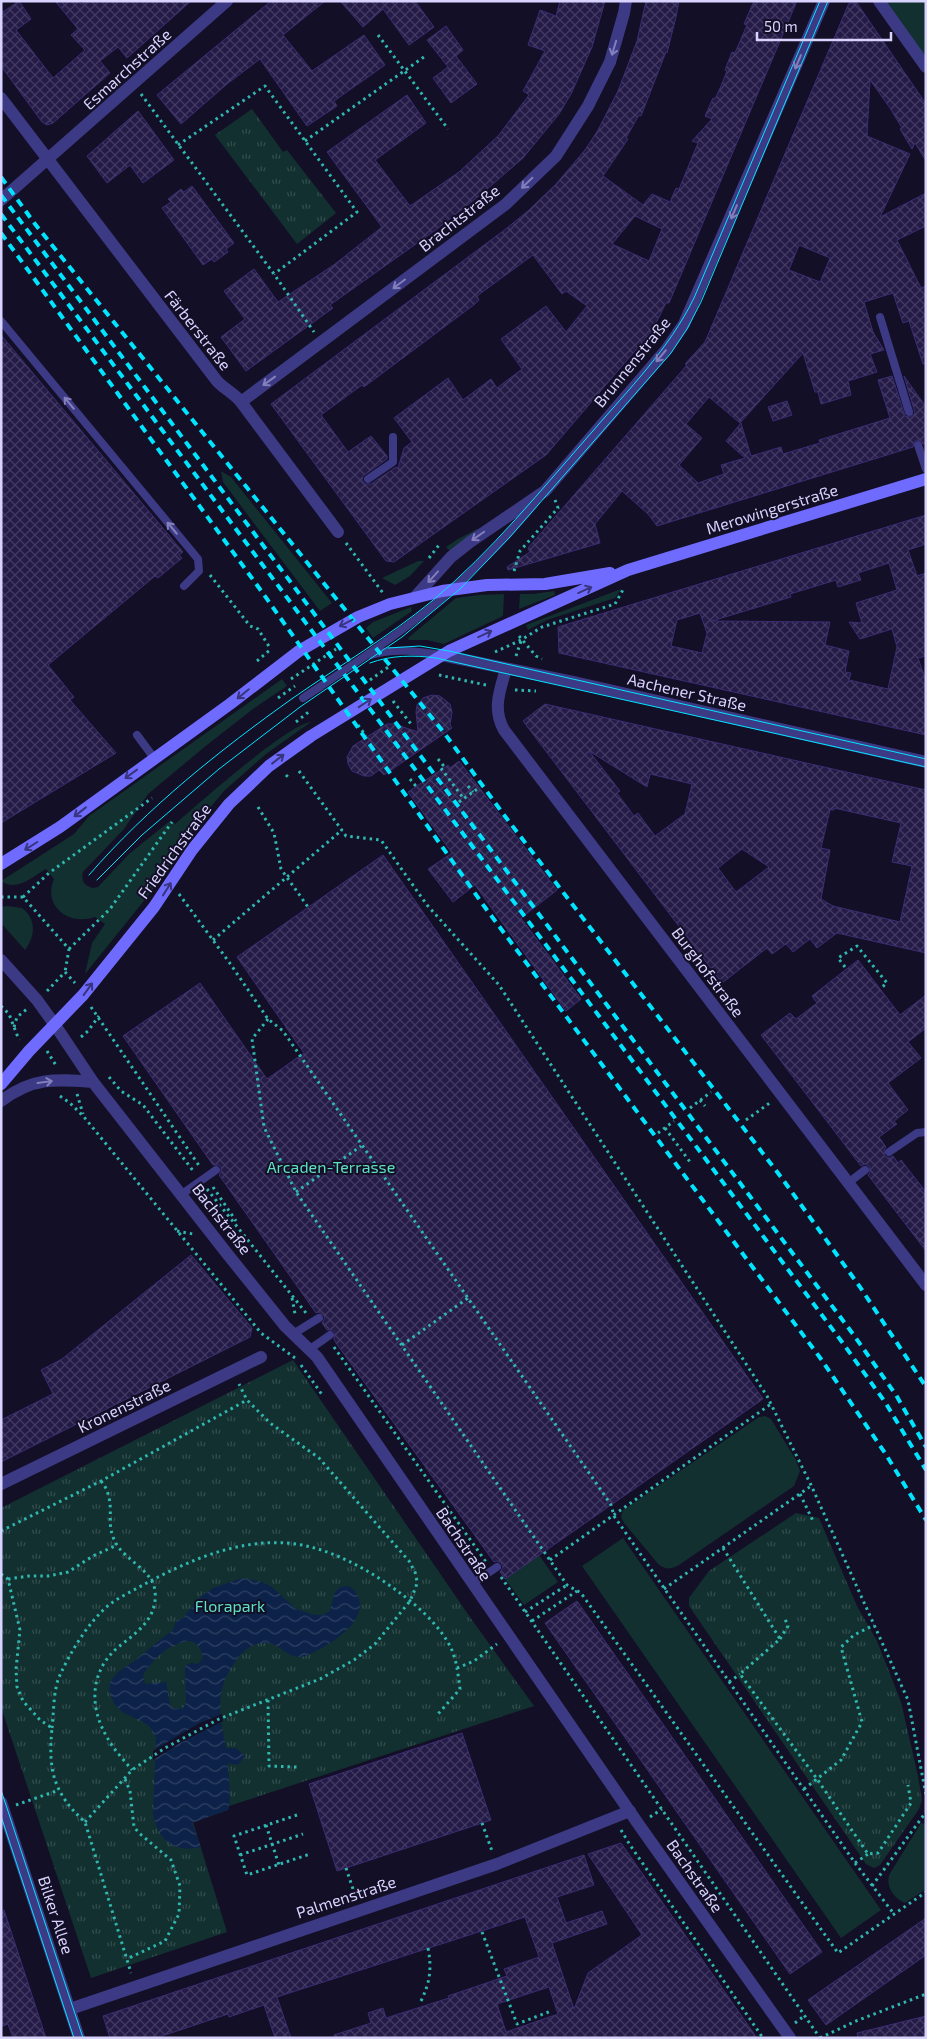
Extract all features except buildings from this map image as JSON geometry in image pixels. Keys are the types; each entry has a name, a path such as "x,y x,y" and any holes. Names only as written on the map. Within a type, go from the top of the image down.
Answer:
{"main road":[{"name":"Merowingerstraße","path":"154,758 310,644 341,625 390,604 451,590 487,586 545,584 628,570 926,479"},
{"name":"Merowingerstraße","path":"416,670 441,655 628,570"},
{"name":"Friedrichstraße","path":"1,1084 29,1051 83,995 143,921 208,827 249,783 290,750 416,670"},
{"path":"1,864 60,827 154,758"}],"street":[{"name":"Esmarchstraße","path":"1,200 227,1"},
{"name":"Brachtstraße","path":"241,402 506,204 556,156 588,106 610,62 626,1"},
{"name":"Brunnenstraße","path":"416,597 450,557 545,491 666,350 684,324 824,1"},
{"path":"879,1 926,67"},
{"name":"Färberstraße","path":"1,98 47,161 217,381 241,402 338,532"},
{"name":"Aachener Straße","path":"441,655 511,665 926,762"},
{"name":"Burghofstraße","path":"511,665 497,706 498,717 504,730 848,1183 924,1279"},
{"name":"Bachstraße","path":"1,960 37,1000 94,1082 243,1273 288,1337 310,1349 630,1811 790,2038"},
{"path":"1,1101 13,1092 30,1084 55,1080 94,1082"},
{"name":"Kronenstraße","path":"1,1484 261,1357"},
{"name":"Bilker Allee","path":"2,1808 79,2038"},
{"name":"Palmenstraße","path":"70,2009 497,1864 630,1811"}],"lane":[{"path":"880,317 908,412"},
{"path":"1,321 198,559 200,567 197,574 184,586"},
{"path":"368,479 393,462 393,437"},
{"path":"918,445 926,469"},
{"path":"303,698 410,624 451,590 482,562 545,491"},
{"path":"364,657 388,651 423,652 441,655"},
{"path":"137,735 154,758"},
{"path":"889,1152 917,1133 926,1132"},
{"path":"182,1194 216,1170"},
{"path":"848,1183 865,1170"},
{"path":"288,1337 316,1319"},
{"path":"310,1349 328,1336"},
{"path":"472,1584 495,1568"}],"path":[{"path":"378,35 448,129"},
{"path":"305,141 424,58"},
{"path":"134,84 274,274 321,343"},
{"path":"178,145 265,86 357,212 274,274"},
{"path":"515,566 520,551 558,508 554,496 545,491"},
{"path":"338,532 372,578"},
{"path":"200,567 209,573 250,626 258,629 271,648 257,660"},
{"path":"499,649 521,640 542,627 615,604 623,592 628,570"},
{"path":"521,640 536,656 544,660"},
{"path":"511,665 521,640"},
{"path":"291,680 340,646"},
{"path":"416,670 489,686"},
{"path":"278,698 296,688 287,674"},
{"path":"385,690 411,724"},
{"path":"296,722 310,708 316,717"},
{"path":"438,759 443,765 440,767 464,799"},
{"path":"298,771 346,836 381,840 427,905 499,985 771,1404 811,1486 908,1700 926,1795"},
{"path":"286,775 290,779"},
{"path":"410,779 415,785 412,786"},
{"path":"468,786 473,792"},
{"path":"459,802 480,787"},
{"path":"1,898 23,896 49,873 152,798"},
{"path":"258,807 274,833 282,869 308,906"},
{"path":"77,985 65,972 68,949 110,909 172,822"},
{"path":"213,940 342,830"},
{"path":"169,886 183,897 268,1019 283,1032 611,1505 614,1516 664,1589 872,1886 894,1914"},
{"path":"23,896 68,949"},
{"path":"845,967 838,958 857,946 887,983 881,988"},
{"name":"Bachstraße","path":"90,1005 204,1179 247,1237"},
{"path":"1,1006 9,1014 20,1040"},
{"path":"14,1028 19,1016"},
{"path":"88,1031 99,1016"},
{"path":"268,1019 252,1039 264,1127 296,1192 567,1585 581,1593 838,1953 926,1892"},
{"name":"Bachstraße","path":"113,1080 122,1091 143,1105 204,1179 291,1296 316,1319"},
{"path":"690,1108 711,1092"},
{"path":"52,1094 64,1098 84,1117 261,1333 277,1348 296,1358 327,1401"},
{"path":"746,1120 781,1094"},
{"path":"77,1095 84,1117"},
{"path":"700,1100 705,1106"},
{"path":"658,1133 674,1121"},
{"path":"665,1128 690,1162"},
{"path":"296,1192 361,1146"},
{"name":"Bachstraße","path":"176,1231 193,1234"},
{"name":"Bachstraße","path":"291,1296 296,1318"},
{"path":"402,1345 468,1298"},
{"name":"Bachstraße","path":"328,1336 483,1560 495,1568 820,2038"},
{"path":"277,1348 288,1337"},
{"path":"85,1822 132,1770 145,1761 201,1728 320,1679 354,1660 375,1644 410,1601 417,1581 410,1561 319,1458 270,1423 248,1400 240,1387"},
{"path":"1,1531 102,1480 248,1400"},
{"path":"550,1560 771,1404"},
{"path":"102,1480 108,1493 110,1527 117,1545 152,1580 156,1591 150,1617 145,1626 115,1650 101,1666 96,1676 94,1705 107,1738 132,1770"},
{"path":"664,1589 811,1486"},
{"path":"800,1494 813,1521"},
{"path":"134,1986 85,1822 71,1810 59,1790 51,1766 52,1728 59,1677 81,1640 110,1604 152,1580 220,1551 243,1546 276,1543 322,1550 371,1574 410,1601 425,1614 442,1635 451,1648 457,1668 460,1689 438,1714"},
{"path":"8,1579 48,1576 68,1572 93,1556 117,1545"},
{"path":"723,1548 780,1639"},
{"path":"1,1574 8,1579 20,1630 16,1669 17,1687 22,1701 40,1720 52,1728"},
{"path":"525,1612 567,1585"},
{"path":"532,1621 577,1591"},
{"path":"729,1682 780,1639 788,1626 785,1619"},
{"path":"804,1789 841,1760 862,1722 841,1647 854,1635 874,1625"},
{"path":"491,1637 501,1652"},
{"path":"457,1668 474,1661 492,1648"},
{"path":"740,1674 817,1779 868,1854"},
{"path":"268,1700 269,1766 297,1767"},
{"path":"125,1779 130,1791 134,1827 171,1860 180,1886 179,1914 165,1941 127,1959"},
{"path":"856,1863 868,1854 878,1853 911,1803 908,1785"},
{"path":"2,1808 59,1790"},
{"path":"649,1818 662,1809"},
{"path":"872,1886 926,1812"},
{"path":"297,1815 234,1836 240,1855 247,1875 310,1854"},
{"path":"482,1823 490,1846"},
{"path":"266,1825 278,1865"},
{"path":"621,1828 630,1845 763,2038"},
{"path":"240,1855 303,1834"},
{"path":"346,1868 352,1888"},
{"path":"482,1932 517,2024 551,2011"},
{"path":"421,2001 429,1985 431,1962 428,1948"},
{"path":"820,2038 856,2021 926,1994"}],"green space":[{"path":"885,1 926,1 926,60"},
{"path":"252,109 283,152 287,150 336,213 297,244 215,135"},
{"path":"221,471 231,477 332,603 320,611 223,482"},
{"path":"477,529 451,552 446,547 458,539"},
{"path":"418,561 424,561 410,576 395,585 382,578"},
{"path":"621,589 615,598 547,620 528,630 526,625"},
{"path":"554,591 555,595 519,609 520,594"},
{"path":"504,594 503,616 444,644 427,640 409,640 408,638 456,598"},
{"path":"411,607 412,611 373,638 366,628 373,622"},
{"path":"282,679 287,686 253,709 148,794 124,829 83,872 82,878 87,886 98,887 129,854 171,820 175,824 264,750 299,726 311,722 266,754 224,791 198,822 151,892 85,974 92,943 105,924 95,917 76,919 61,912 55,906 52,898 51,889 54,879 46,869 19,884 7,884 1,881 74,834 89,816"},
{"path":"1,907 22,908 30,917 33,928 31,940 25,950 1,923"},
{"name":"Florapark","path":"293,1360 472,1620 534,1706 229,1806 228,1810 193,1822 227,1932 91,1978 1,1707 1,1508"},
{"path":"765,1416 771,1419 796,1460 800,1471 794,1486 679,1565 664,1568 659,1565 624,1523 621,1517 623,1510 759,1417"},
{"path":"796,1513 819,1518 857,1606 877,1641 901,1702 918,1776 922,1800 919,1809 880,1865 874,1868 866,1864 689,1606 689,1598 709,1571"},
{"path":"623,1538 881,1910 841,1938 582,1566"},
{"path":"539,1555 558,1582 524,1605 505,1579"},
{"path":"921,1823 926,1824 926,1889 905,1903 892,1892 888,1880 889,1875"}],"water":[{"path":"242,1578 262,1582 272,1587 296,1609 315,1615 322,1615 330,1611 335,1593 338,1589 345,1586 351,1587 359,1598 360,1608 356,1619 348,1629 338,1638 315,1652 299,1657 289,1654 272,1644 262,1643 250,1647 238,1658 225,1680 220,1701 220,1712 226,1748 236,1748 245,1756 238,1765 228,1763 230,1799 228,1810 192,1823 201,1847 183,1848 169,1843 164,1838 159,1832 153,1815 156,1738 154,1732 143,1722 120,1710 114,1703 110,1693 110,1683 116,1674 173,1630 176,1621 183,1618 201,1596 213,1588","holes":["188,1641 198,1646 203,1658 198,1664 191,1663 185,1666 186,1703 183,1708 174,1709 170,1704 166,1682 145,1684 143,1675 152,1663 167,1649"]}],"pier":[{"path":"222,1714 223,1721 180,1743 153,1760 153,1751 200,1723"}],"tram line":[{"path":"89,875 160,803 212,759 293,698 398,627 454,582 496,541 648,368 673,334 694,298 820,1"},
{"path":"97,880 142,835 219,769 300,707 402,637 460,589 510,537 671,353 687,329 701,302 828,1"},
{"path":"388,648 420,646 449,651 926,759"},
{"path":"370,663 386,658 403,656 436,658 926,767"},
{"path":"1,1790 83,2038"},
{"path":"1,1816 74,2038"}],"railway":[{"path":"1,177 35,224 445,734 504,815 781,1177 860,1287 926,1387"},
{"path":"1,195 853,1334 896,1395 926,1447"},
{"path":"1,214 842,1342 885,1402 926,1470"},
{"path":"1,233 262,592 484,906 821,1359 885,1453 926,1520"}],"park label":[{"name":"Arcaden-Terrasse","path":"331,1167"}]}
